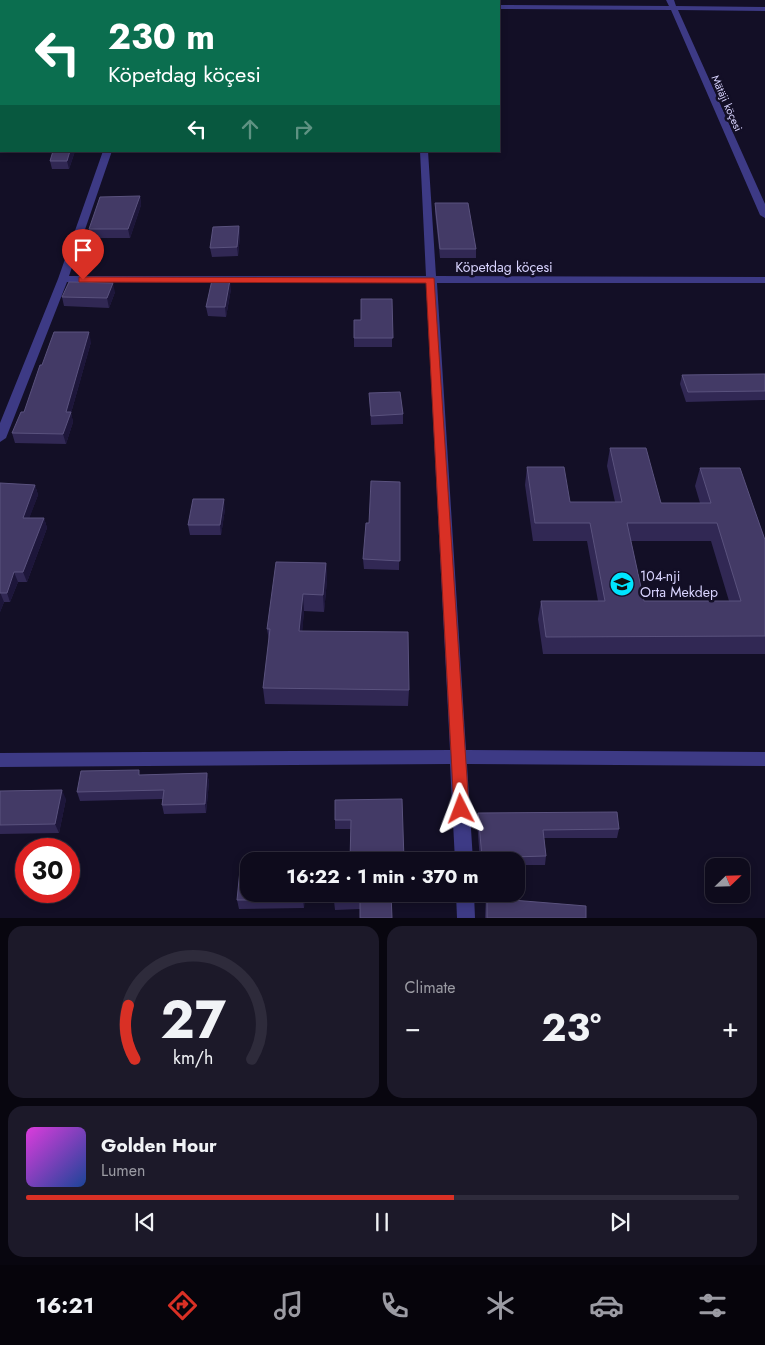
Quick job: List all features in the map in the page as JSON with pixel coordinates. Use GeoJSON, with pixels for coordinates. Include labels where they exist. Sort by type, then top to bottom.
{"type":"FeatureCollection","features":[{"type":"Feature","properties":{"kind":"street","name":"Mätäji köçesi"},"geometry":{"type":"LineString","coordinates":[[670,0],[765,214]]}},
{"type":"Feature","properties":{"kind":"street"},"geometry":{"type":"LineString","coordinates":[[500,7],[673,10],[765,9]]}},
{"type":"Feature","properties":{"kind":"street"},"geometry":{"type":"LineString","coordinates":[[0,438],[63,280],[108,152]]}},
{"type":"Feature","properties":{"kind":"street"},"geometry":{"type":"LineString","coordinates":[[424,152],[464,852]]}},
{"type":"Feature","properties":{"kind":"street","name":"Köpetdag köçesi"},"geometry":{"type":"LineString","coordinates":[[63,280],[765,280]]}},
{"type":"Feature","properties":{"kind":"street"},"geometry":{"type":"LineString","coordinates":[[0,760],[459,757],[765,759]]}},
{"type":"Feature","properties":{"kind":"street"},"geometry":{"type":"LineString","coordinates":[[465,902],[466,918]]}},
{"type":"Feature","properties":{"kind":"building"},"geometry":{"type":"Polygon","coordinates":[[[53,152],[70,152],[67,161],[50,161],[53,152]]]}},
{"type":"Feature","properties":{"kind":"building"},"geometry":{"type":"Polygon","coordinates":[[[140,196],[128,229],[89,229],[100,197],[140,196]]]}},
{"type":"Feature","properties":{"kind":"building"},"geometry":{"type":"Polygon","coordinates":[[[435,203],[468,203],[476,249],[440,249],[435,203]]]}},
{"type":"Feature","properties":{"kind":"building"},"geometry":{"type":"Polygon","coordinates":[[[239,226],[237,247],[210,248],[213,227],[239,226]]]}},
{"type":"Feature","properties":{"kind":"building"},"geometry":{"type":"Polygon","coordinates":[[[212,280],[230,280],[225,307],[206,307],[212,280]]]}},
{"type":"Feature","properties":{"kind":"building"},"geometry":{"type":"Polygon","coordinates":[[[69,282],[113,283],[107,298],[62,297],[69,282]]]}},
{"type":"Feature","properties":{"kind":"building"},"geometry":{"type":"Polygon","coordinates":[[[361,299],[392,299],[393,338],[354,338],[354,320],[361,320],[361,299]]]}},
{"type":"Feature","properties":{"kind":"building"},"geometry":{"type":"Polygon","coordinates":[[[54,332],[89,332],[66,412],[71,412],[63,434],[12,433],[21,412],[24,412],[40,365],[42,365],[54,332]]]}},
{"type":"Feature","properties":{"kind":"building"},"geometry":{"type":"Polygon","coordinates":[[[765,374],[765,391],[688,392],[682,375],[765,374]]]}},
{"type":"Feature","properties":{"kind":"building"},"geometry":{"type":"Polygon","coordinates":[[[400,392],[403,414],[371,416],[369,393],[400,392]]]}},
{"type":"Feature","properties":{"kind":"building"},"geometry":{"type":"Polygon","coordinates":[[[610,448],[646,448],[661,503],[711,503],[700,468],[740,468],[765,540],[765,636],[546,637],[541,601],[605,601],[590,523],[535,523],[527,467],[564,467],[570,502],[622,502],[610,448]],[[627,523],[644,601],[741,601],[717,523],[627,523]]]}},
{"type":"Feature","properties":{"kind":"building"},"geometry":{"type":"Polygon","coordinates":[[[371,481],[400,482],[400,561],[363,559],[366,523],[369,523],[371,481]]]}},
{"type":"Feature","properties":{"kind":"building"},"geometry":{"type":"Polygon","coordinates":[[[0,483],[35,485],[23,518],[44,518],[23,572],[14,572],[7,593],[0,593],[0,483]]]}},
{"type":"Feature","properties":{"kind":"building"},"geometry":{"type":"Polygon","coordinates":[[[193,499],[224,499],[220,525],[188,525],[193,499]]]}},
{"type":"Feature","properties":{"kind":"building"},"geometry":{"type":"Polygon","coordinates":[[[276,562],[326,563],[323,595],[303,594],[299,631],[408,632],[409,690],[263,688],[270,629],[267,629],[276,562]]]}},
{"type":"Feature","properties":{"kind":"building"},"geometry":{"type":"Polygon","coordinates":[[[139,770],[139,775],[207,773],[205,804],[162,805],[164,790],[77,792],[81,771],[139,770]]]}},
{"type":"Feature","properties":{"kind":"building"},"geometry":{"type":"Polygon","coordinates":[[[62,790],[55,824],[0,825],[0,791],[62,790]]]}},
{"type":"Feature","properties":{"kind":"building"},"geometry":{"type":"Polygon","coordinates":[[[402,799],[404,852],[350,852],[351,820],[335,820],[335,800],[402,799]]]}},
{"type":"Feature","properties":{"kind":"building"},"geometry":{"type":"Polygon","coordinates":[[[617,812],[619,829],[543,830],[546,856],[525,857],[525,852],[482,852],[478,813],[617,812]]]}},
{"type":"Feature","properties":{"kind":"building"},"geometry":{"type":"Polygon","coordinates":[[[240,870],[240,900],[237,900],[240,870]]]}},
{"type":"Feature","properties":{"kind":"building"},"geometry":{"type":"Polygon","coordinates":[[[525,901],[586,906],[586,918],[487,918],[487,902],[525,901]]]}},
{"type":"Feature","properties":{"kind":"building"},"geometry":{"type":"Polygon","coordinates":[[[360,902],[391,902],[392,918],[360,918],[360,902]]]}},
{"type":"Feature","properties":{"kind":"place","name":"104-nji Orta Mekdep"},"geometry":{"type":"Point","coordinates":[622,584]}},
{"type":"Feature","properties":{"kind":"route"},"geometry":{"type":"LineString","coordinates":[[83,280],[431,280],[461,809]]}}]}
